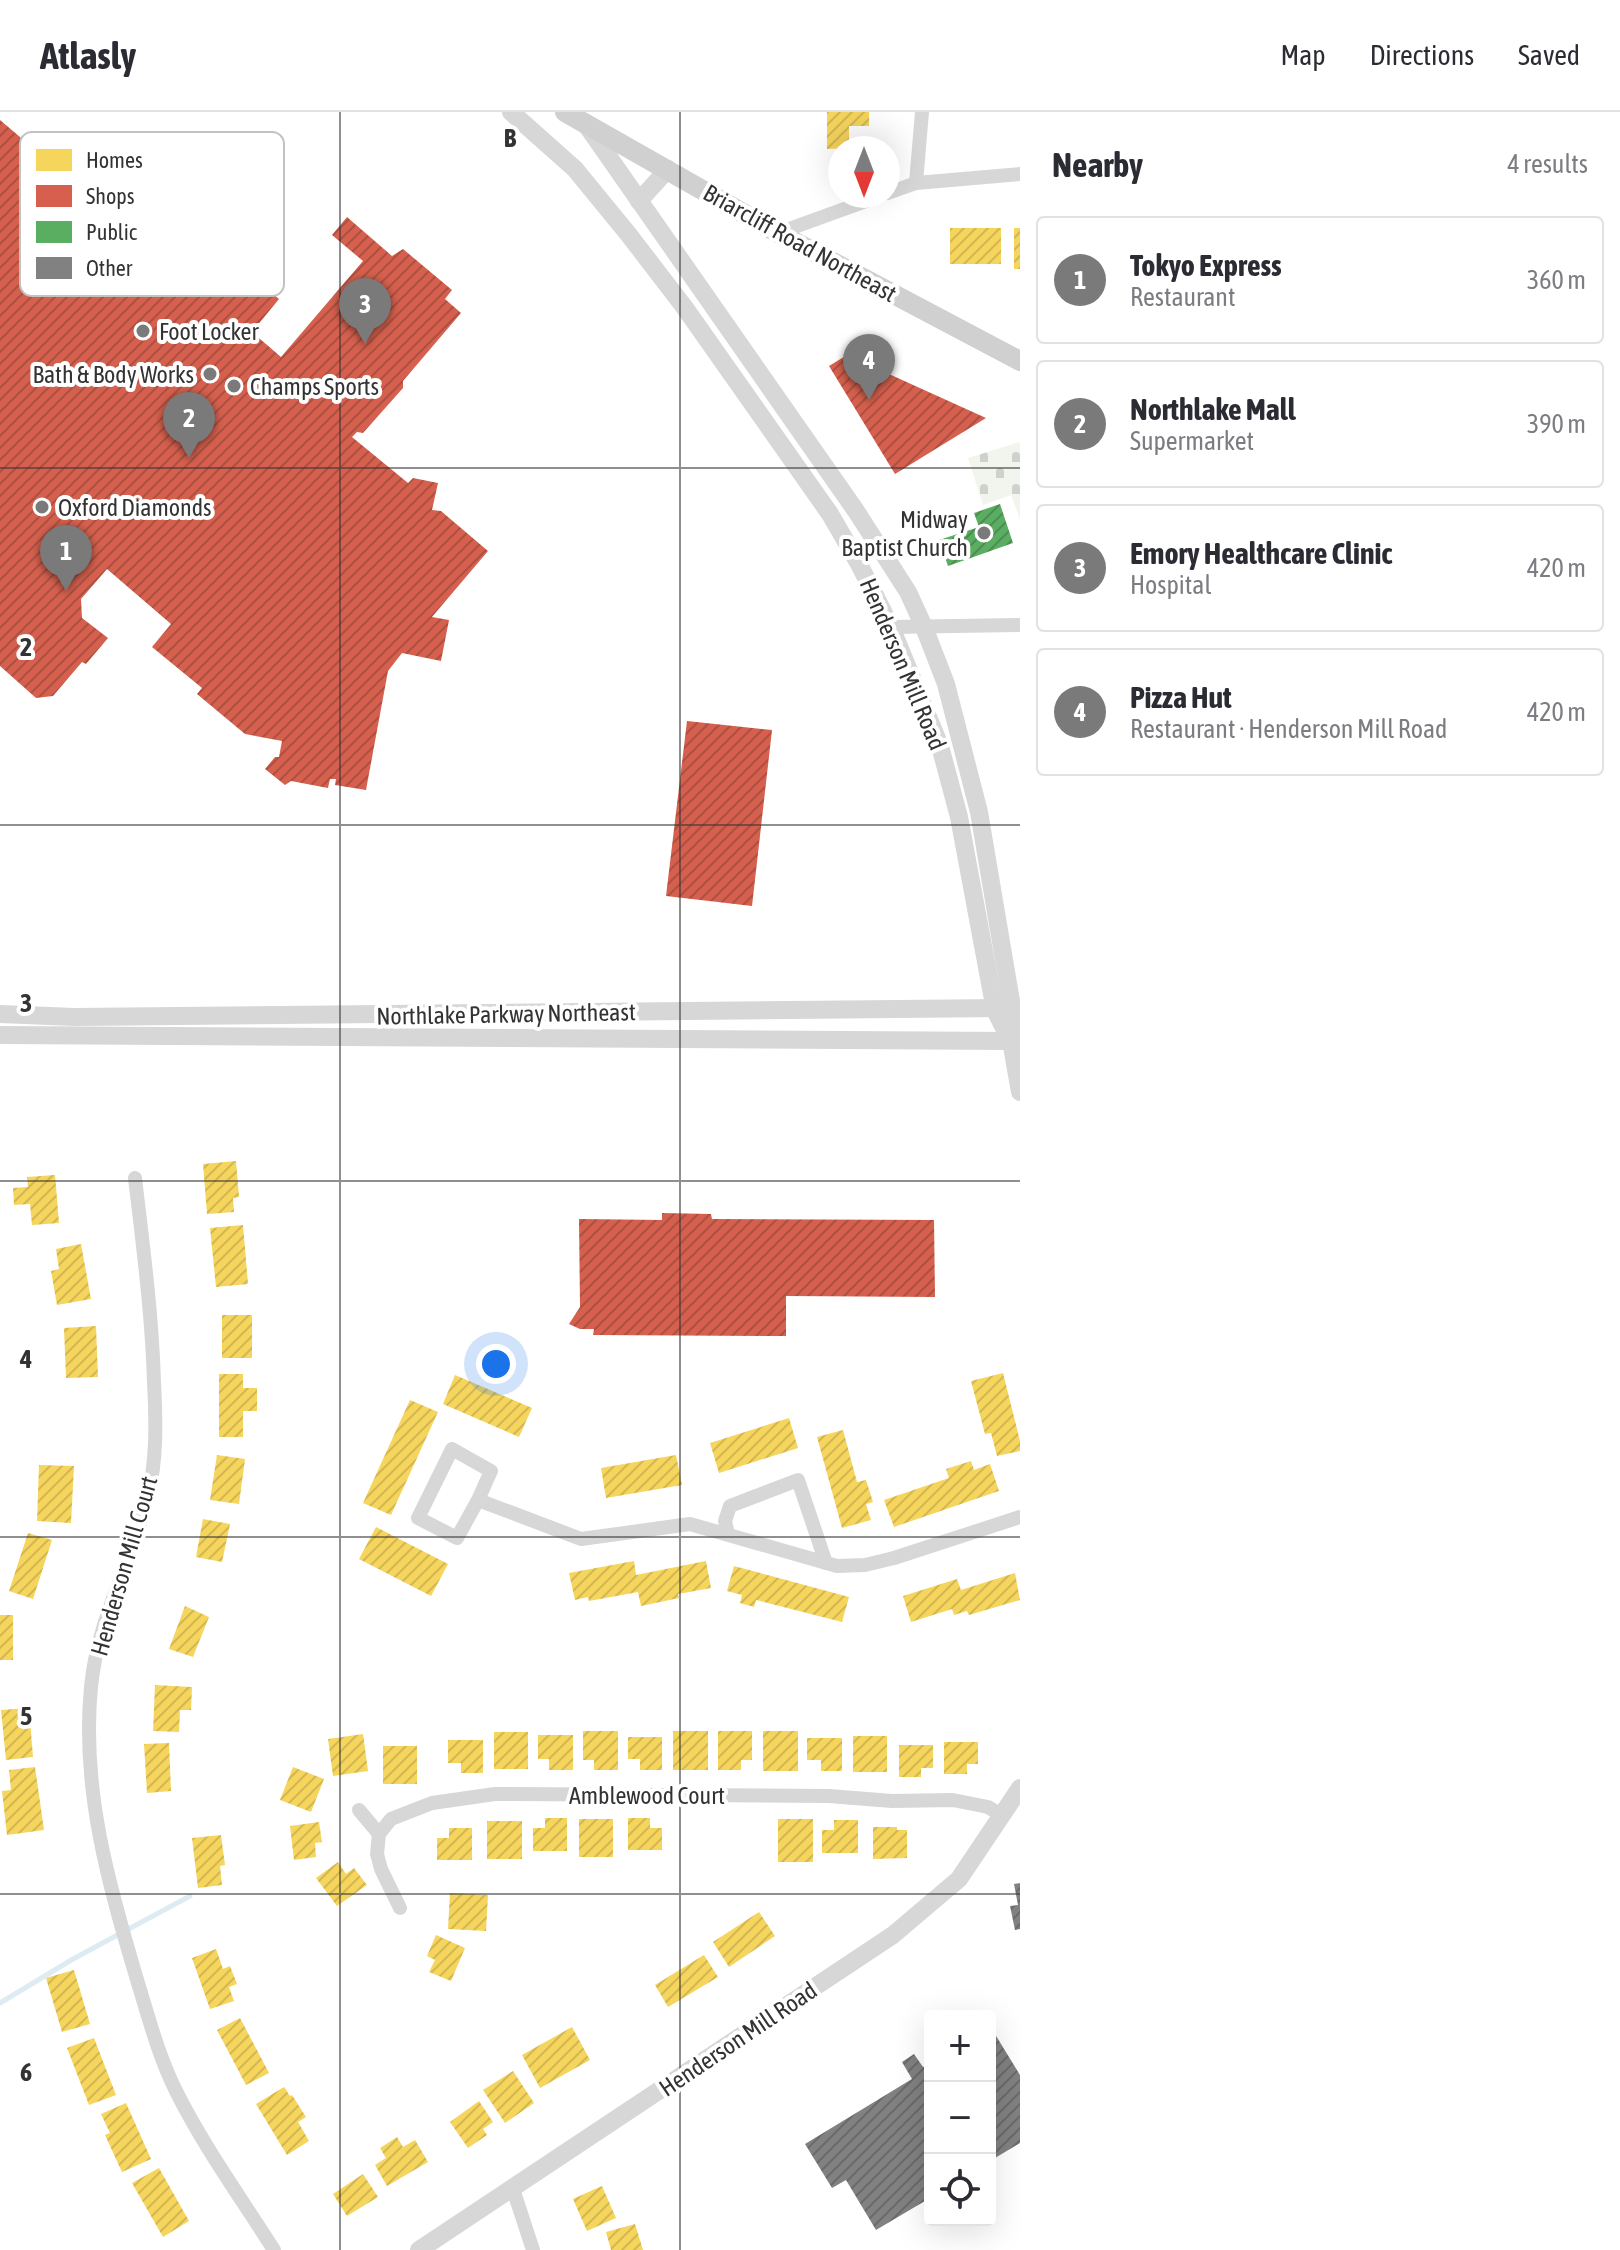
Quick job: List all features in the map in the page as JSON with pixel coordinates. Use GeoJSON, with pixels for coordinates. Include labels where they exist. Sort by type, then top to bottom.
{"type":"FeatureCollection","features":[{"type":"Feature","properties":{"kind":"main road","name":"Briarcliff Road Northeast"},"geometry":{"type":"LineString","coordinates":[[574,115],[778,233],[1020,361]]}},
{"type":"Feature","properties":{"kind":"street","name":"Henderson Mill Road"},"geometry":{"type":"LineString","coordinates":[[511,112],[575,169],[685,308],[830,514],[859,564],[891,627],[940,746],[1004,1008],[1020,1092]]}},
{"type":"Feature","properties":{"kind":"street"},"geometry":{"type":"LineString","coordinates":[[916,183],[922,112]]}},
{"type":"Feature","properties":{"kind":"street","name":"Henderson Mill Road"},"geometry":{"type":"LineString","coordinates":[[574,115],[639,201],[856,511],[908,592],[946,684],[979,812],[1004,1008]]}},
{"type":"Feature","properties":{"kind":"street"},"geometry":{"type":"LineString","coordinates":[[639,201],[668,169]]}},
{"type":"Feature","properties":{"kind":"street"},"geometry":{"type":"LineString","coordinates":[[900,189],[916,183],[1020,174]]}},
{"type":"Feature","properties":{"kind":"street"},"geometry":{"type":"LineString","coordinates":[[778,233],[847,208]]}},
{"type":"Feature","properties":{"kind":"street"},"geometry":{"type":"LineString","coordinates":[[891,627],[1020,625]]}},
{"type":"Feature","properties":{"kind":"street","name":"Northlake Parkway Northeast"},"geometry":{"type":"LineString","coordinates":[[0,1014],[90,1017],[1004,1008]]}},
{"type":"Feature","properties":{"kind":"street","name":"Northlake Parkway Northeast"},"geometry":{"type":"LineString","coordinates":[[0,1035],[1011,1041]]}},
{"type":"Feature","properties":{"kind":"street","name":"Henderson Mill Court"},"geometry":{"type":"LineString","coordinates":[[135,1178],[152,1318],[157,1443],[148,1497],[106,1616],[91,1683],[87,1743],[94,1808],[113,1898],[157,2044],[174,2088],[274,2250]]}},
{"type":"Feature","properties":{"kind":"street"},"geometry":{"type":"LineString","coordinates":[[452,1449],[491,1471],[478,1500],[457,1538],[418,1518],[452,1449]]}},
{"type":"Feature","properties":{"kind":"street"},"geometry":{"type":"LineString","coordinates":[[728,1534],[725,1521],[730,1506],[798,1480],[826,1563]]}},
{"type":"Feature","properties":{"kind":"street"},"geometry":{"type":"LineString","coordinates":[[478,1500],[581,1539],[690,1524],[837,1566],[865,1565],[894,1558],[1020,1517]]}},
{"type":"Feature","properties":{"kind":"street","name":"Henderson Mill Road"},"geometry":{"type":"LineString","coordinates":[[419,2250],[893,1935],[959,1879],[1020,1788]]}},
{"type":"Feature","properties":{"kind":"street","name":"Amblewood Court"},"geometry":{"type":"LineString","coordinates":[[379,1834],[391,1819],[432,1803],[495,1794],[953,1800],[988,1807],[1001,1815]]}},
{"type":"Feature","properties":{"kind":"street"},"geometry":{"type":"LineString","coordinates":[[359,1810],[379,1834],[377,1854],[381,1869],[400,1908]]}},
{"type":"Feature","properties":{"kind":"street"},"geometry":{"type":"LineString","coordinates":[[513,2189],[533,2250]]}},
{"type":"Feature","properties":{"kind":"green space"},"geometry":{"type":"Polygon","coordinates":[[[1020,442],[1020,519],[1011,495],[983,505],[968,458],[1020,442]]]}},
{"type":"Feature","properties":{"kind":"building: Homes"},"geometry":{"type":"Polygon","coordinates":[[[827,112],[869,112],[869,126],[849,126],[849,136],[828,136],[827,149],[827,112]]]}},
{"type":"Feature","properties":{"kind":"building: Homes"},"geometry":{"type":"Polygon","coordinates":[[[950,228],[1001,228],[1001,264],[950,264],[950,228]]]}},
{"type":"Feature","properties":{"kind":"building: Homes"},"geometry":{"type":"Polygon","coordinates":[[[1014,228],[1020,228],[1020,269],[1014,269],[1014,228]]]}},
{"type":"Feature","properties":{"kind":"building: Homes"},"geometry":{"type":"Polygon","coordinates":[[[236,1161],[239,1197],[233,1198],[234,1212],[207,1214],[203,1164],[236,1161]]]}},
{"type":"Feature","properties":{"kind":"building: Homes"},"geometry":{"type":"Polygon","coordinates":[[[55,1175],[59,1223],[32,1225],[30,1204],[14,1205],[13,1188],[28,1187],[27,1177],[55,1175]]]}},
{"type":"Feature","properties":{"kind":"building: Homes"},"geometry":{"type":"Polygon","coordinates":[[[243,1225],[248,1284],[216,1287],[210,1228],[243,1225]]]}},
{"type":"Feature","properties":{"kind":"building: Homes"},"geometry":{"type":"Polygon","coordinates":[[[81,1244],[91,1299],[57,1305],[51,1271],[59,1269],[56,1249],[81,1244]]]}},
{"type":"Feature","properties":{"kind":"building: Homes"},"geometry":{"type":"Polygon","coordinates":[[[222,1315],[252,1315],[252,1358],[222,1358],[222,1315]]]}},
{"type":"Feature","properties":{"kind":"building: Homes"},"geometry":{"type":"Polygon","coordinates":[[[96,1326],[98,1377],[66,1378],[64,1328],[96,1326]]]}},
{"type":"Feature","properties":{"kind":"building: Homes"},"geometry":{"type":"Polygon","coordinates":[[[1003,1373],[1020,1451],[997,1456],[991,1433],[985,1434],[971,1381],[1003,1373]]]}},
{"type":"Feature","properties":{"kind":"building: Homes"},"geometry":{"type":"Polygon","coordinates":[[[219,1374],[243,1374],[243,1388],[257,1388],[257,1411],[243,1411],[243,1437],[219,1437],[219,1374]]]}},
{"type":"Feature","properties":{"kind":"building: Homes"},"geometry":{"type":"Polygon","coordinates":[[[455,1375],[532,1408],[519,1437],[443,1404],[455,1375]]]}},
{"type":"Feature","properties":{"kind":"building: Homes"},"geometry":{"type":"Polygon","coordinates":[[[410,1400],[438,1412],[391,1515],[363,1503],[410,1400]]]}},
{"type":"Feature","properties":{"kind":"building: Homes"},"geometry":{"type":"Polygon","coordinates":[[[789,1418],[798,1448],[719,1473],[710,1443],[789,1418]]]}},
{"type":"Feature","properties":{"kind":"building: Homes"},"geometry":{"type":"Polygon","coordinates":[[[843,1430],[857,1482],[866,1480],[873,1502],[866,1504],[871,1520],[842,1528],[817,1437],[843,1430]]]}},
{"type":"Feature","properties":{"kind":"building: Homes"},"geometry":{"type":"Polygon","coordinates":[[[217,1455],[245,1459],[239,1504],[210,1500],[217,1455]]]}},
{"type":"Feature","properties":{"kind":"building: Homes"},"geometry":{"type":"Polygon","coordinates":[[[676,1455],[682,1485],[606,1498],[601,1468],[676,1455]]]}},
{"type":"Feature","properties":{"kind":"building: Homes"},"geometry":{"type":"Polygon","coordinates":[[[971,1461],[974,1470],[990,1464],[999,1491],[894,1527],[884,1500],[949,1478],[946,1469],[971,1461]]]}},
{"type":"Feature","properties":{"kind":"building: Homes"},"geometry":{"type":"Polygon","coordinates":[[[39,1465],[74,1466],[71,1523],[37,1521],[39,1465]]]}},
{"type":"Feature","properties":{"kind":"building: Homes"},"geometry":{"type":"Polygon","coordinates":[[[203,1519],[230,1524],[222,1562],[196,1557],[203,1519]]]}},
{"type":"Feature","properties":{"kind":"building: Homes"},"geometry":{"type":"Polygon","coordinates":[[[376,1527],[448,1564],[431,1596],[359,1559],[376,1527]]]}},
{"type":"Feature","properties":{"kind":"building: Homes"},"geometry":{"type":"Polygon","coordinates":[[[28,1533],[52,1540],[33,1599],[9,1591],[28,1533]]]}},
{"type":"Feature","properties":{"kind":"building: Homes"},"geometry":{"type":"Polygon","coordinates":[[[634,1561],[636,1575],[706,1561],[711,1588],[678,1594],[679,1598],[641,1606],[638,1592],[589,1601],[588,1597],[575,1600],[569,1573],[634,1561]]]}},
{"type":"Feature","properties":{"kind":"building: Homes"},"geometry":{"type":"Polygon","coordinates":[[[734,1566],[849,1597],[842,1622],[756,1600],[754,1607],[740,1603],[742,1595],[727,1591],[734,1566]]]}},
{"type":"Feature","properties":{"kind":"building: Homes"},"geometry":{"type":"Polygon","coordinates":[[[1015,1573],[1020,1600],[969,1615],[967,1611],[954,1615],[952,1609],[911,1622],[903,1596],[957,1579],[961,1590],[1015,1573]]]}},
{"type":"Feature","properties":{"kind":"building: Homes"},"geometry":{"type":"Polygon","coordinates":[[[185,1606],[209,1617],[193,1657],[169,1649],[185,1606]]]}},
{"type":"Feature","properties":{"kind":"building: Homes"},"geometry":{"type":"Polygon","coordinates":[[[0,1615],[13,1615],[13,1660],[0,1660],[0,1615]]]}},
{"type":"Feature","properties":{"kind":"building: Homes"},"geometry":{"type":"Polygon","coordinates":[[[155,1685],[192,1687],[191,1710],[180,1710],[179,1732],[153,1731],[155,1685]]]}},
{"type":"Feature","properties":{"kind":"building: Homes"},"geometry":{"type":"Polygon","coordinates":[[[29,1708],[33,1757],[6,1760],[1,1710],[29,1708]]]}},
{"type":"Feature","properties":{"kind":"building: Homes"},"geometry":{"type":"Polygon","coordinates":[[[583,1731],[618,1731],[618,1770],[594,1770],[594,1760],[583,1760],[583,1731]]]}},
{"type":"Feature","properties":{"kind":"building: Homes"},"geometry":{"type":"Polygon","coordinates":[[[673,1731],[708,1731],[708,1770],[673,1770],[673,1731]]]}},
{"type":"Feature","properties":{"kind":"building: Homes"},"geometry":{"type":"Polygon","coordinates":[[[718,1731],[752,1731],[752,1760],[741,1760],[741,1770],[718,1770],[718,1731]]]}},
{"type":"Feature","properties":{"kind":"building: Homes"},"geometry":{"type":"Polygon","coordinates":[[[763,1731],[798,1731],[798,1771],[763,1771],[763,1731]]]}},
{"type":"Feature","properties":{"kind":"building: Homes"},"geometry":{"type":"Polygon","coordinates":[[[494,1732],[528,1732],[528,1769],[494,1769],[494,1732]]]}},
{"type":"Feature","properties":{"kind":"building: Homes"},"geometry":{"type":"Polygon","coordinates":[[[363,1734],[368,1771],[333,1776],[328,1739],[363,1734]]]}},
{"type":"Feature","properties":{"kind":"building: Homes"},"geometry":{"type":"Polygon","coordinates":[[[538,1735],[573,1735],[573,1770],[549,1770],[549,1759],[538,1759],[538,1735]]]}},
{"type":"Feature","properties":{"kind":"building: Homes"},"geometry":{"type":"Polygon","coordinates":[[[853,1736],[887,1736],[887,1772],[853,1772],[853,1736]]]}},
{"type":"Feature","properties":{"kind":"building: Homes"},"geometry":{"type":"Polygon","coordinates":[[[628,1737],[662,1737],[662,1770],[640,1770],[640,1759],[628,1759],[628,1737]]]}},
{"type":"Feature","properties":{"kind":"building: Homes"},"geometry":{"type":"Polygon","coordinates":[[[807,1738],[842,1738],[842,1771],[821,1771],[821,1760],[807,1760],[807,1738]]]}},
{"type":"Feature","properties":{"kind":"building: Homes"},"geometry":{"type":"Polygon","coordinates":[[[448,1740],[483,1740],[483,1773],[461,1773],[461,1763],[448,1763],[448,1740]]]}},
{"type":"Feature","properties":{"kind":"building: Homes"},"geometry":{"type":"Polygon","coordinates":[[[944,1742],[978,1742],[978,1764],[967,1764],[967,1774],[944,1774],[944,1742]]]}},
{"type":"Feature","properties":{"kind":"building: Homes"},"geometry":{"type":"Polygon","coordinates":[[[169,1743],[171,1791],[147,1793],[144,1744],[169,1743]]]}},
{"type":"Feature","properties":{"kind":"building: Homes"},"geometry":{"type":"Polygon","coordinates":[[[899,1745],[933,1745],[933,1768],[921,1768],[921,1777],[899,1777],[899,1745]]]}},
{"type":"Feature","properties":{"kind":"building: Homes"},"geometry":{"type":"Polygon","coordinates":[[[383,1746],[417,1746],[417,1784],[383,1784],[383,1746]]]}},
{"type":"Feature","properties":{"kind":"building: Homes"},"geometry":{"type":"Polygon","coordinates":[[[35,1767],[44,1830],[7,1835],[2,1791],[11,1790],[9,1770],[35,1767]]]}},
{"type":"Feature","properties":{"kind":"building: Homes"},"geometry":{"type":"Polygon","coordinates":[[[293,1767],[324,1779],[311,1812],[280,1800],[293,1767]]]}},
{"type":"Feature","properties":{"kind":"building: Homes"},"geometry":{"type":"Polygon","coordinates":[[[545,1818],[567,1818],[567,1851],[533,1851],[533,1828],[545,1828],[545,1818]]]}},
{"type":"Feature","properties":{"kind":"building: Homes"},"geometry":{"type":"Polygon","coordinates":[[[628,1818],[650,1818],[650,1828],[662,1828],[662,1850],[628,1850],[628,1818]]]}},
{"type":"Feature","properties":{"kind":"building: Homes"},"geometry":{"type":"Polygon","coordinates":[[[579,1819],[613,1819],[613,1857],[579,1857],[579,1819]]]}},
{"type":"Feature","properties":{"kind":"building: Homes"},"geometry":{"type":"Polygon","coordinates":[[[778,1819],[813,1819],[813,1862],[778,1862],[778,1819]]]}},
{"type":"Feature","properties":{"kind":"building: Homes"},"geometry":{"type":"Polygon","coordinates":[[[834,1820],[858,1820],[858,1853],[822,1853],[822,1830],[834,1830],[834,1820]]]}},
{"type":"Feature","properties":{"kind":"building: Homes"},"geometry":{"type":"Polygon","coordinates":[[[487,1821],[522,1821],[522,1859],[487,1859],[487,1821]]]}},
{"type":"Feature","properties":{"kind":"building: Homes"},"geometry":{"type":"Polygon","coordinates":[[[319,1822],[322,1842],[315,1843],[316,1857],[294,1860],[290,1826],[319,1822]]]}},
{"type":"Feature","properties":{"kind":"building: Homes"},"geometry":{"type":"Polygon","coordinates":[[[873,1827],[907,1830],[907,1858],[873,1859],[873,1827]]]}},
{"type":"Feature","properties":{"kind":"building: Homes"},"geometry":{"type":"Polygon","coordinates":[[[449,1828],[472,1828],[472,1860],[437,1860],[437,1838],[449,1838],[449,1828]]]}},
{"type":"Feature","properties":{"kind":"building: Homes"},"geometry":{"type":"Polygon","coordinates":[[[221,1835],[225,1865],[220,1866],[222,1885],[198,1888],[192,1838],[221,1835]]]}},
{"type":"Feature","properties":{"kind":"building: Homes"},"geometry":{"type":"Polygon","coordinates":[[[338,1862],[346,1874],[354,1868],[367,1885],[337,1906],[316,1878],[338,1862]]]}},
{"type":"Feature","properties":{"kind":"building: Homes"},"geometry":{"type":"Polygon","coordinates":[[[450,1893],[488,1895],[486,1931],[448,1929],[450,1893]]]}},
{"type":"Feature","properties":{"kind":"building: Homes"},"geometry":{"type":"Polygon","coordinates":[[[759,1912],[775,1936],[729,1967],[713,1942],[759,1912]]]}},
{"type":"Feature","properties":{"kind":"building: Homes"},"geometry":{"type":"Polygon","coordinates":[[[436,1935],[465,1948],[451,1981],[429,1972],[435,1960],[427,1956],[436,1935]]]}},
{"type":"Feature","properties":{"kind":"building: Homes"},"geometry":{"type":"Polygon","coordinates":[[[216,1949],[223,1969],[230,1966],[237,1984],[229,1987],[234,2001],[210,2009],[192,1958],[216,1949]]]}},
{"type":"Feature","properties":{"kind":"building: Homes"},"geometry":{"type":"Polygon","coordinates":[[[704,1955],[718,1977],[668,2007],[655,1985],[704,1955]]]}},
{"type":"Feature","properties":{"kind":"building: Homes"},"geometry":{"type":"Polygon","coordinates":[[[74,1970],[90,2024],[62,2032],[46,1978],[74,1970]]]}},
{"type":"Feature","properties":{"kind":"building: Homes"},"geometry":{"type":"Polygon","coordinates":[[[240,2018],[269,2073],[246,2085],[217,2030],[240,2018]]]}},
{"type":"Feature","properties":{"kind":"building: Homes"},"geometry":{"type":"Polygon","coordinates":[[[572,2027],[590,2060],[540,2088],[522,2055],[572,2027]]]}},
{"type":"Feature","properties":{"kind":"building: Homes"},"geometry":{"type":"Polygon","coordinates":[[[94,2038],[116,2095],[89,2105],[67,2048],[94,2038]]]}},
{"type":"Feature","properties":{"kind":"building: Homes"},"geometry":{"type":"Polygon","coordinates":[[[513,2071],[534,2103],[505,2123],[483,2090],[513,2071]]]}},
{"type":"Feature","properties":{"kind":"building: Homes"},"geometry":{"type":"Polygon","coordinates":[[[284,2087],[306,2117],[298,2122],[309,2141],[287,2155],[256,2104],[284,2087]]]}},
{"type":"Feature","properties":{"kind":"building: Homes"},"geometry":{"type":"Polygon","coordinates":[[[479,2101],[493,2122],[483,2129],[487,2135],[468,2148],[450,2122],[479,2101]]]}},
{"type":"Feature","properties":{"kind":"building: Homes"},"geometry":{"type":"Polygon","coordinates":[[[126,2103],[151,2159],[122,2172],[105,2135],[110,2133],[101,2114],[126,2103]]]}},
{"type":"Feature","properties":{"kind":"building: Homes"},"geometry":{"type":"Polygon","coordinates":[[[397,2137],[403,2147],[415,2140],[428,2162],[387,2186],[375,2165],[386,2158],[380,2148],[397,2137]]]}},
{"type":"Feature","properties":{"kind":"building: Homes"},"geometry":{"type":"Polygon","coordinates":[[[159,2168],[189,2221],[163,2237],[132,2183],[159,2168]]]}},
{"type":"Feature","properties":{"kind":"building: Homes"},"geometry":{"type":"Polygon","coordinates":[[[363,2174],[378,2197],[347,2216],[333,2194],[363,2174]]]}},
{"type":"Feature","properties":{"kind":"building: Homes"},"geometry":{"type":"Polygon","coordinates":[[[602,2186],[616,2218],[587,2231],[573,2199],[602,2186]]]}},
{"type":"Feature","properties":{"kind":"building: Homes"},"geometry":{"type":"Polygon","coordinates":[[[635,2224],[643,2250],[611,2250],[606,2232],[635,2224]]]}},
{"type":"Feature","properties":{"kind":"building: Shops"},"geometry":{"type":"Polygon","coordinates":[[[0,120],[20,137],[20,296],[276,296],[279,299],[252,332],[281,357],[363,261],[332,235],[347,217],[392,256],[403,249],[452,290],[445,299],[461,313],[403,381],[403,388],[363,433],[357,432],[352,437],[408,483],[413,478],[438,483],[432,510],[441,511],[488,551],[432,617],[449,620],[441,661],[402,653],[388,671],[366,790],[335,785],[336,779],[330,779],[328,788],[291,781],[285,785],[265,769],[275,757],[279,757],[282,741],[245,734],[197,694],[202,688],[152,647],[171,624],[107,569],[81,599],[82,618],[108,638],[53,696],[36,698],[0,666],[0,120]]]}},
{"type":"Feature","properties":{"kind":"building: Shops"},"geometry":{"type":"Polygon","coordinates":[[[847,355],[986,418],[895,474],[829,366],[847,355]]]}},
{"type":"Feature","properties":{"kind":"building: Shops"},"geometry":{"type":"Polygon","coordinates":[[[687,721],[772,730],[752,906],[666,896],[687,721]]]}},
{"type":"Feature","properties":{"kind":"building: Shops"},"geometry":{"type":"Polygon","coordinates":[[[662,1213],[711,1214],[712,1219],[934,1220],[935,1297],[786,1296],[786,1336],[593,1335],[594,1329],[580,1329],[569,1324],[580,1307],[579,1219],[662,1220],[662,1213]]]}},
{"type":"Feature","properties":{"kind":"building: Public","name":"Midway Baptist Church"},"geometry":{"type":"Polygon","coordinates":[[[1000,504],[1013,543],[948,566],[939,540],[979,527],[974,513],[1000,504]]]}},
{"type":"Feature","properties":{"kind":"building: Other"},"geometry":{"type":"Polygon","coordinates":[[[1020,1883],[1020,1929],[1015,1930],[1010,1906],[1018,1905],[1014,1884],[1020,1883]]]}},
{"type":"Feature","properties":{"kind":"building: Other"},"geometry":{"type":"Polygon","coordinates":[[[996,2036],[1020,2075],[1020,2143],[996,2157],[996,2036]]]}},
{"type":"Feature","properties":{"kind":"building: Other"},"geometry":{"type":"Polygon","coordinates":[[[914,2054],[924,2066],[924,2202],[876,2230],[846,2180],[832,2188],[805,2144],[912,2079],[902,2062],[914,2054]]]}},
{"type":"Feature","properties":{"kind":"waterway"},"geometry":{"type":"LineString","coordinates":[[0,2003],[73,1959],[190,1896]]}},
{"type":"Feature","properties":{"kind":"place","name":"Foot Locker"},"geometry":{"type":"Point","coordinates":[143,331]}},
{"type":"Feature","properties":{"kind":"place","name":"Emory Healthcare Clinic"},"geometry":{"type":"Point","coordinates":[365,344]}},
{"type":"Feature","properties":{"kind":"place","name":"Bath & Body Works"},"geometry":{"type":"Point","coordinates":[210,374]}},
{"type":"Feature","properties":{"kind":"place","name":"Champs Sports"},"geometry":{"type":"Point","coordinates":[234,386]}},
{"type":"Feature","properties":{"kind":"place","name":"Pizza Hut"},"geometry":{"type":"Point","coordinates":[869,400]}},
{"type":"Feature","properties":{"kind":"place","name":"Northlake Mall"},"geometry":{"type":"Point","coordinates":[189,458]}},
{"type":"Feature","properties":{"kind":"place","name":"Oxford Diamonds"},"geometry":{"type":"Point","coordinates":[42,507]}},
{"type":"Feature","properties":{"kind":"place","name":"Midway Baptist Church"},"geometry":{"type":"Point","coordinates":[984,533]}},
{"type":"Feature","properties":{"kind":"place","name":"Tokyo Express"},"geometry":{"type":"Point","coordinates":[66,591]}}]}
